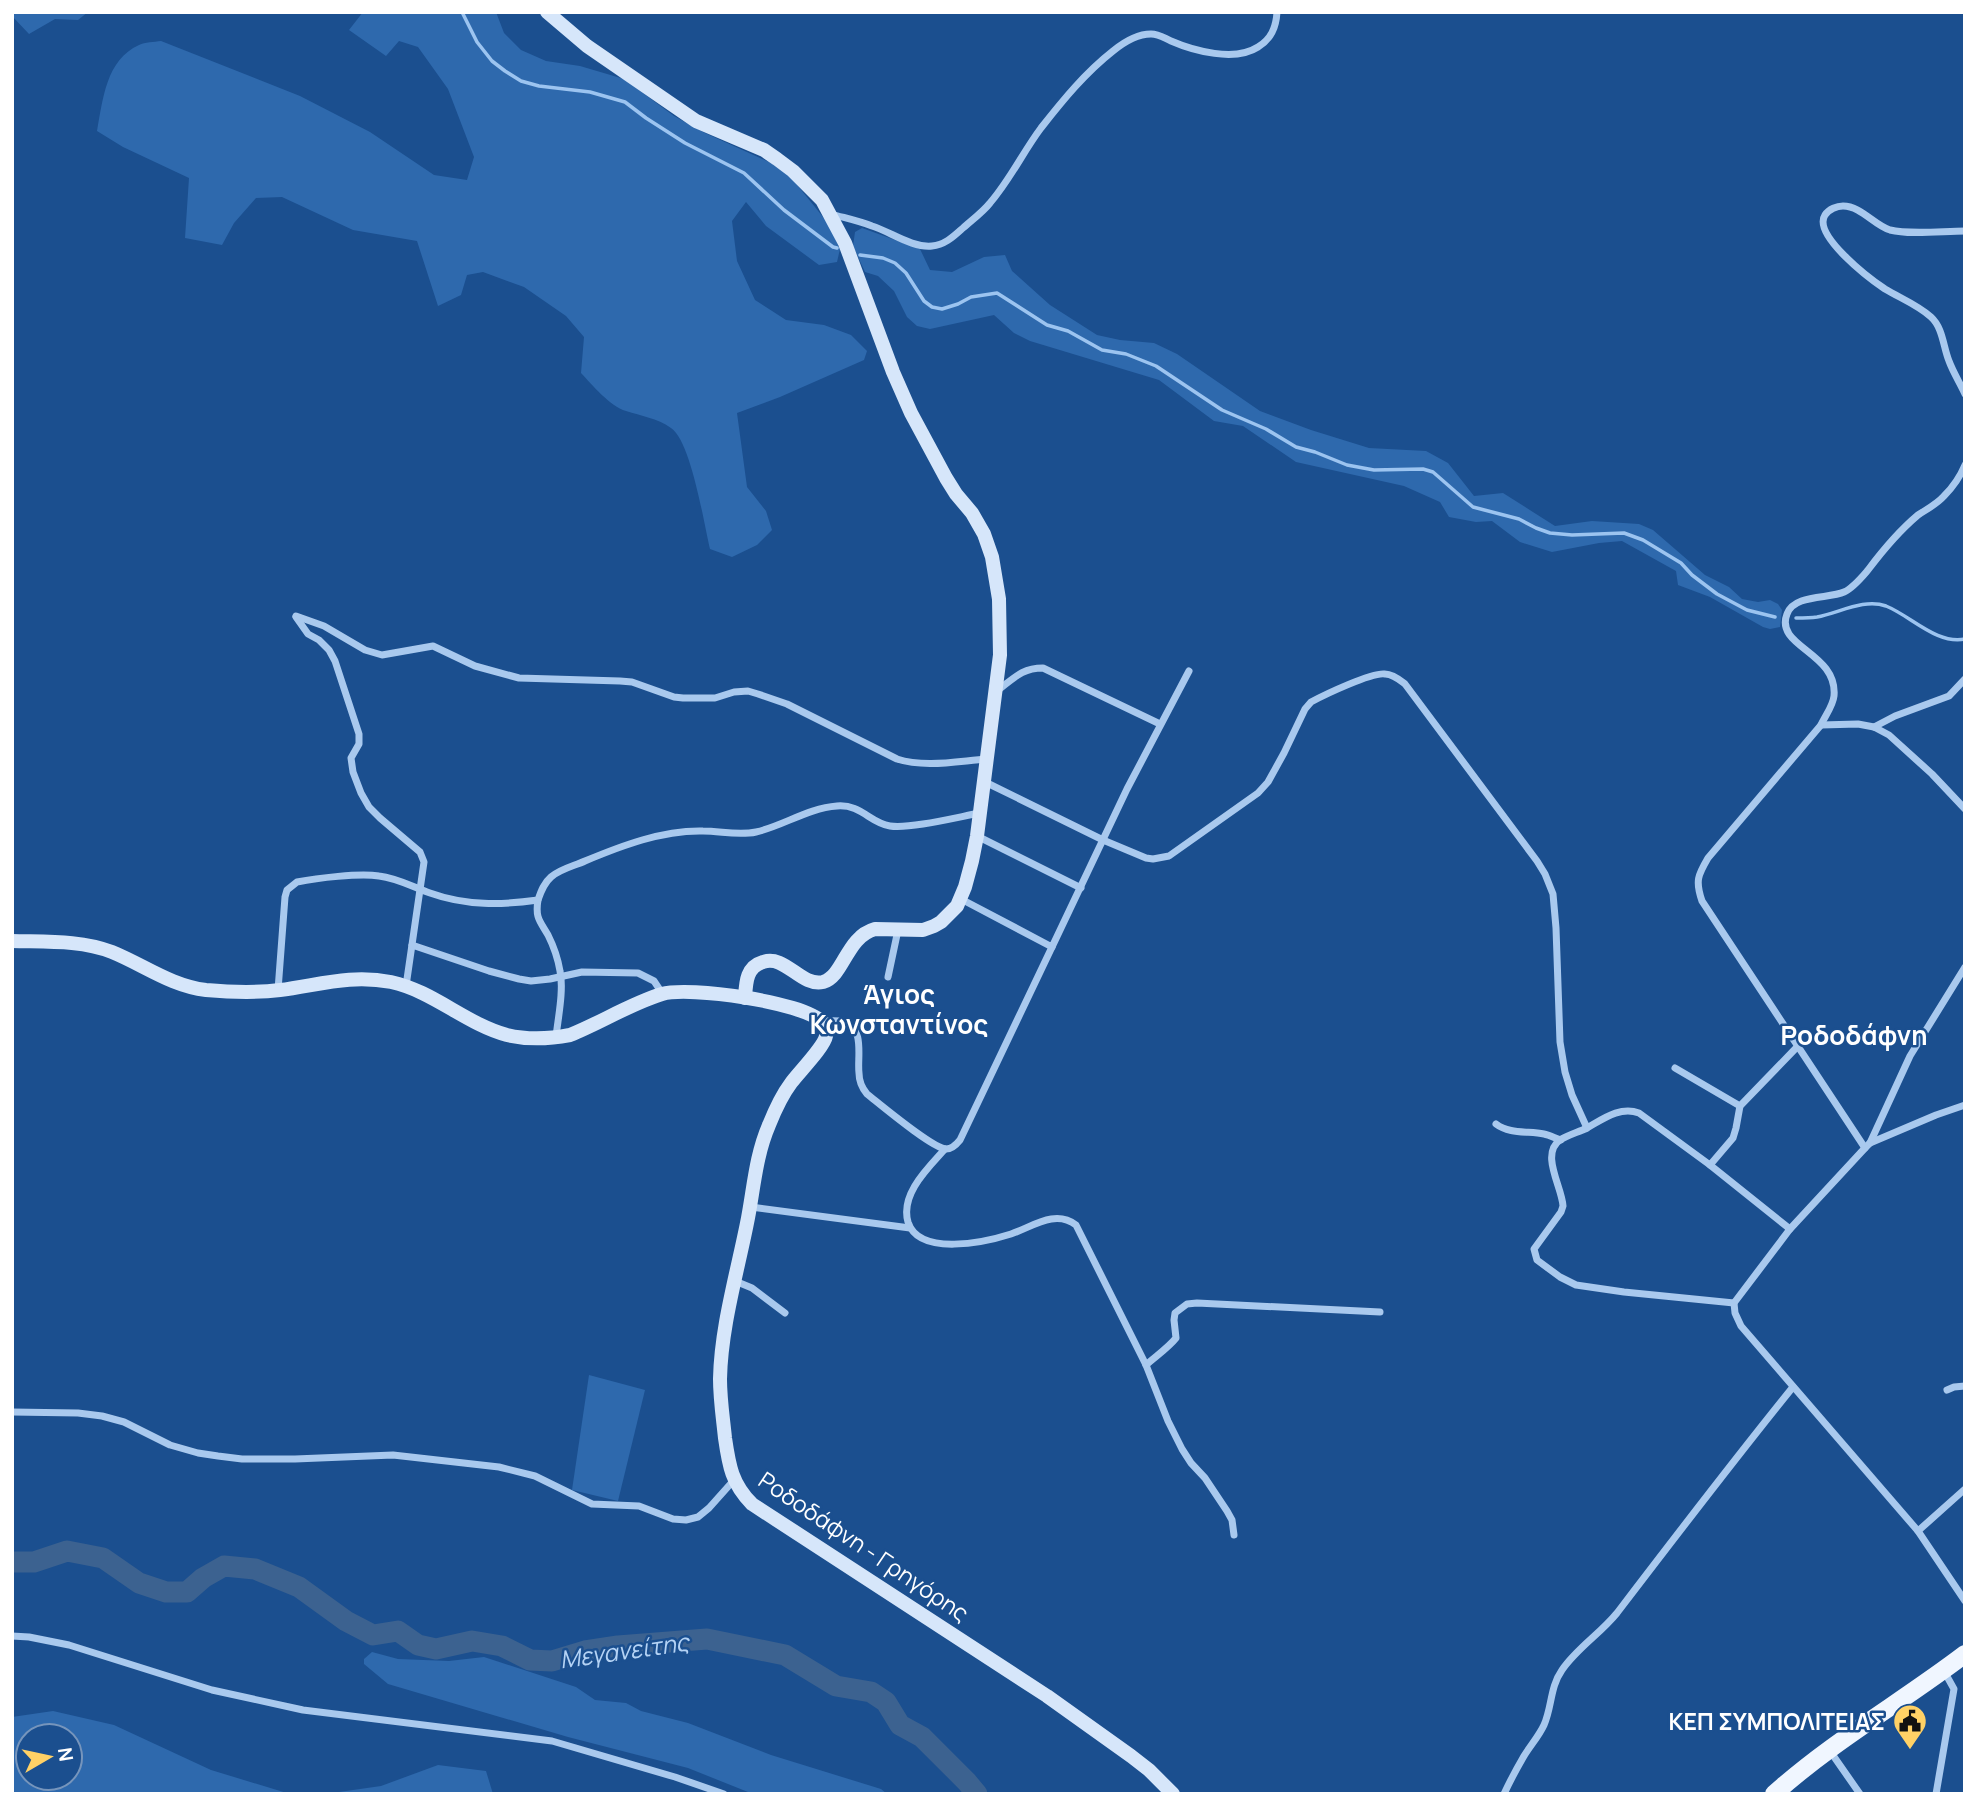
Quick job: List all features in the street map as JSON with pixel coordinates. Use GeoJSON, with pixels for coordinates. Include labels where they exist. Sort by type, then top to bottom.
{"type":"FeatureCollection","features":[{"type":"Feature","properties":{"kind":"main road"},"geometry":{"type":"LineString","coordinates":[[547,12],[587,46],[696,121],[764,150],[809,186],[822,200],[845,243],[892,372],[911,413],[946,478],[984,534],[992,557],[1000,612],[997,691],[977,836],[960,899],[949,915],[934,926],[923,930],[875,929],[859,936],[835,972],[821,982],[813,982],[778,962],[760,962],[748,975],[744,998]]}},
{"type":"Feature","properties":{"kind":"main road"},"geometry":{"type":"LineString","coordinates":[[12,941],[68,943],[93,947],[113,953],[182,985],[219,991],[278,990],[348,978],[382,980],[406,986],[494,1031],[528,1038],[556,1038],[586,1028],[663,994],[693,991],[791,1008],[821,1020]]}},
{"type":"Feature","properties":{"kind":"main road","name":"Ροδοδάφνη - Γρηγόρης"},"geometry":{"type":"LineString","coordinates":[[821,1020],[826,1027],[827,1036],[822,1046],[789,1085],[768,1126],[755,1172],[720,1378],[724,1426],[734,1480],[741,1493],[752,1504],[1046,1696],[1131,1756],[1172,1794]]}},
{"type":"Feature","properties":{"kind":"main road"},"geometry":{"type":"LineString","coordinates":[[1774,1794],[1829,1750],[1963,1658]]}},
{"type":"Feature","properties":{"kind":"street"},"geometry":{"type":"LineString","coordinates":[[830,214],[870,225],[921,246],[933,246],[948,241],[989,204],[1024,151],[1074,87],[1122,43],[1139,36],[1160,35],[1217,54],[1236,55],[1251,51],[1268,41],[1274,29],[1277,12]]}},
{"type":"Feature","properties":{"kind":"street"},"geometry":{"type":"LineString","coordinates":[[1965,231],[1911,232],[1888,229],[1846,206],[1834,207],[1825,214],[1823,226],[1829,240],[1861,270],[1883,288],[1930,316],[1941,332],[1950,364],[1965,394]]}},
{"type":"Feature","properties":{"kind":"street"},"geometry":{"type":"LineString","coordinates":[[1868,1145],[1797,1047],[1702,901],[1698,890],[1698,875],[1716,848],[1821,725],[1833,699],[1834,687],[1825,666],[1789,635],[1785,625],[1787,612],[1806,599],[1845,592],[1863,577],[1881,552],[1899,534],[1942,498],[1965,465]]}},
{"type":"Feature","properties":{"kind":"street"},"geometry":{"type":"LineString","coordinates":[[406,986],[424,862],[420,852],[369,807],[355,779],[351,758],[359,744],[359,734],[335,661],[320,640],[308,634],[296,616],[324,626],[365,650],[382,655],[433,646],[468,663],[519,678],[632,682],[674,697],[696,699],[748,691],[788,704],[909,763],[988,759]]}},
{"type":"Feature","properties":{"kind":"street"},"geometry":{"type":"LineString","coordinates":[[997,691],[1020,673],[1031,668],[1043,668],[1160,724]]}},
{"type":"Feature","properties":{"kind":"street"},"geometry":{"type":"LineString","coordinates":[[910,1228],[906,1214],[909,1197],[924,1172],[945,1149],[955,1147],[960,1140],[1126,789],[1189,671]]}},
{"type":"Feature","properties":{"kind":"street"},"geometry":{"type":"LineString","coordinates":[[985,782],[1103,840],[1146,858],[1162,859],[1258,793],[1268,782],[1311,702],[1382,673],[1400,680],[1520,839],[1551,885],[1556,928],[1560,1042],[1572,1096],[1587,1128]]}},
{"type":"Feature","properties":{"kind":"street"},"geometry":{"type":"LineString","coordinates":[[1874,727],[1895,716],[1949,696],[1965,679]]}},
{"type":"Feature","properties":{"kind":"street"},"geometry":{"type":"LineString","coordinates":[[1821,725],[1858,724],[1874,727],[1889,736],[1932,774],[1965,809]]}},
{"type":"Feature","properties":{"kind":"street"},"geometry":{"type":"LineString","coordinates":[[556,1038],[561,976],[557,957],[538,921],[537,909],[546,883],[562,871],[611,850],[658,836],[703,831],[756,832],[822,808],[839,805],[860,809],[882,824],[903,827],[980,813]]}},
{"type":"Feature","properties":{"kind":"street"},"geometry":{"type":"LineString","coordinates":[[977,836],[1081,888]]}},
{"type":"Feature","properties":{"kind":"street"},"geometry":{"type":"LineString","coordinates":[[278,990],[285,897],[292,885],[303,881],[376,875],[392,878],[442,897],[478,904],[538,900]]}},
{"type":"Feature","properties":{"kind":"street"},"geometry":{"type":"LineString","coordinates":[[960,899],[1052,947]]}},
{"type":"Feature","properties":{"kind":"street"},"geometry":{"type":"LineString","coordinates":[[888,977],[898,929]]}},
{"type":"Feature","properties":{"kind":"street"},"geometry":{"type":"LineString","coordinates":[[412,944],[510,978],[531,981],[582,972],[638,974],[654,981],[663,994]]}},
{"type":"Feature","properties":{"kind":"street"},"geometry":{"type":"LineString","coordinates":[[1965,967],[1910,1056],[1868,1145],[1790,1229],[1734,1303],[1741,1326],[1918,1531],[1965,1601]]}},
{"type":"Feature","properties":{"kind":"street"},"geometry":{"type":"LineString","coordinates":[[821,1020],[842,1022],[853,1027],[858,1039],[859,1075],[867,1094],[930,1142],[945,1149]]}},
{"type":"Feature","properties":{"kind":"street"},"geometry":{"type":"LineString","coordinates":[[1710,1165],[1733,1138],[1740,1106],[1797,1047]]}},
{"type":"Feature","properties":{"kind":"street"},"geometry":{"type":"LineString","coordinates":[[1675,1068],[1740,1106]]}},
{"type":"Feature","properties":{"kind":"street"},"geometry":{"type":"LineString","coordinates":[[1868,1145],[1965,1105]]}},
{"type":"Feature","properties":{"kind":"street"},"geometry":{"type":"LineString","coordinates":[[1734,1303],[1576,1285],[1537,1260],[1534,1249],[1563,1206],[1552,1150],[1561,1140],[1613,1114],[1633,1110],[1710,1165],[1790,1229]]}},
{"type":"Feature","properties":{"kind":"street"},"geometry":{"type":"LineString","coordinates":[[1496,1124],[1511,1131],[1545,1134],[1561,1140]]}},
{"type":"Feature","properties":{"kind":"street"},"geometry":{"type":"LineString","coordinates":[[750,1207],[910,1228],[925,1240],[940,1244],[966,1244],[1012,1234],[1040,1221],[1069,1219],[1083,1236],[1146,1365],[1182,1449],[1227,1511],[1232,1520],[1234,1535]]}},
{"type":"Feature","properties":{"kind":"street"},"geometry":{"type":"LineString","coordinates":[[735,1281],[752,1288],[785,1313]]}},
{"type":"Feature","properties":{"kind":"street"},"geometry":{"type":"LineString","coordinates":[[1146,1365],[1176,1338],[1175,1313],[1187,1304],[1380,1312]]}},
{"type":"Feature","properties":{"kind":"street"},"geometry":{"type":"LineString","coordinates":[[1947,1390],[1965,1386]]}},
{"type":"Feature","properties":{"kind":"street"},"geometry":{"type":"LineString","coordinates":[[1504,1794],[1543,1727],[1555,1681],[1563,1668],[1615,1615],[1793,1387]]}},
{"type":"Feature","properties":{"kind":"street"},"geometry":{"type":"LineString","coordinates":[[12,1412],[102,1416],[124,1422],[170,1445],[198,1453],[242,1459],[393,1455],[499,1467],[535,1476],[592,1504],[639,1506],[673,1519],[698,1517],[734,1480]]}},
{"type":"Feature","properties":{"kind":"street"},"geometry":{"type":"LineString","coordinates":[[1918,1531],[1965,1489]]}},
{"type":"Feature","properties":{"kind":"street"},"geometry":{"type":"LineString","coordinates":[[12,1636],[69,1645],[212,1690],[303,1710],[552,1741],[724,1794]]}},
{"type":"Feature","properties":{"kind":"street"},"geometry":{"type":"LineString","coordinates":[[1936,1794],[1954,1689],[1944,1671]]}},
{"type":"Feature","properties":{"kind":"street"},"geometry":{"type":"LineString","coordinates":[[1829,1750],[1860,1794]]}},
{"type":"Feature","properties":{"kind":"shaded area"},"geometry":{"type":"Polygon","coordinates":[[[12,12],[88,12],[78,20],[55,19],[29,34],[12,16],[12,12]]]}},
{"type":"Feature","properties":{"kind":"shaded area"},"geometry":{"type":"Polygon","coordinates":[[[363,12],[496,12],[504,33],[521,50],[546,61],[580,66],[624,79],[674,116],[769,162],[790,176],[827,222],[840,249],[837,262],[819,265],[766,226],[746,202],[732,221],[737,261],[755,300],[786,320],[824,325],[851,335],[867,351],[864,360],[737,413],[747,487],[766,511],[772,530],[757,545],[732,557],[710,549],[691,465],[678,436],[666,425],[626,411],[602,395],[581,373],[584,337],[566,316],[524,287],[483,272],[467,275],[461,295],[438,306],[417,241],[353,230],[282,197],[256,198],[234,223],[222,245],[185,238],[189,178],[123,147],[97,131],[108,82],[119,60],[139,45],[161,41],[300,96],[370,132],[434,175],[467,180],[474,157],[448,89],[418,47],[399,41],[386,56],[349,30],[363,12]]]}},
{"type":"Feature","properties":{"kind":"shaded area"},"geometry":{"type":"Polygon","coordinates":[[[862,228],[920,249],[930,270],[952,272],[984,257],[1005,255],[1012,271],[1050,305],[1097,335],[1154,343],[1177,354],[1260,411],[1311,430],[1369,448],[1426,451],[1448,463],[1474,496],[1503,493],[1555,526],[1592,521],[1639,524],[1653,530],[1705,575],[1729,587],[1742,599],[1758,602],[1770,600],[1778,604],[1782,610],[1780,627],[1763,627],[1710,597],[1678,585],[1676,571],[1622,541],[1552,552],[1520,542],[1492,521],[1476,522],[1449,517],[1440,502],[1404,486],[1296,462],[1243,426],[1214,421],[1159,380],[1030,341],[1014,333],[994,315],[930,329],[917,326],[907,317],[894,291],[878,276],[865,272],[853,246],[855,232],[862,228]]]}},
{"type":"Feature","properties":{"kind":"shaded area"},"geometry":{"type":"Polygon","coordinates":[[[589,1375],[645,1390],[618,1501],[572,1490],[589,1375]]]}},
{"type":"Feature","properties":{"kind":"shaded area"},"geometry":{"type":"Polygon","coordinates":[[[372,1652],[398,1659],[449,1661],[484,1657],[576,1687],[595,1700],[626,1703],[641,1711],[688,1723],[771,1755],[881,1789],[887,1794],[753,1794],[688,1768],[568,1737],[388,1684],[364,1664],[364,1659],[372,1652]]]}},
{"type":"Feature","properties":{"kind":"shaded area"},"geometry":{"type":"Polygon","coordinates":[[[53,1711],[114,1725],[211,1770],[290,1794],[12,1794],[12,1717],[53,1711]]]}},
{"type":"Feature","properties":{"kind":"shaded area"},"geometry":{"type":"Polygon","coordinates":[[[438,1765],[486,1771],[493,1794],[325,1794],[381,1786],[438,1765]]]}},
{"type":"Feature","properties":{"kind":"waterway"},"geometry":{"type":"LineString","coordinates":[[462,12],[477,42],[492,61],[505,71],[521,81],[539,86],[590,92],[625,102],[685,143],[744,173],[784,210],[837,248]]}},
{"type":"Feature","properties":{"kind":"waterway"},"geometry":{"type":"LineString","coordinates":[[860,255],[883,258],[895,263],[906,273],[924,301],[932,307],[942,309],[971,297],[997,293],[1047,325],[1068,331],[1102,350],[1126,354],[1156,366],[1222,410],[1266,429],[1296,447],[1347,465],[1374,470],[1423,469],[1433,472],[1473,507],[1519,519],[1550,533],[1624,533],[1643,540],[1681,563],[1717,594],[1747,610],[1775,617]]}},
{"type":"Feature","properties":{"kind":"waterway"},"geometry":{"type":"LineString","coordinates":[[1796,618],[1817,617],[1860,605],[1878,604],[1934,634],[1955,640],[1965,639]]}},
{"type":"Feature","properties":{"kind":"waterway","name":"Μεγανείτης"},"geometry":{"type":"LineString","coordinates":[[12,1562],[34,1562],[67,1551],[103,1558],[139,1583],[166,1592],[187,1592],[203,1578],[224,1566],[255,1569],[299,1587],[346,1621],[373,1635],[398,1631],[418,1645],[436,1649],[472,1641],[502,1646],[530,1660],[552,1661],[585,1651],[618,1646],[707,1639],[785,1655],[836,1686],[871,1692],[886,1702],[900,1725],[922,1737],[977,1794]]}},
{"type":"Feature","properties":{"kind":"place","name":"ΚΕΠ ΣΥΜΠΟΛΙΤΕΙΑΣ"},"geometry":{"type":"Point","coordinates":[1910,1751]}},
{"type":"Feature","properties":{"kind":"district","name":"Άγιος Κωνσταντίνος"},"geometry":{"type":"Point","coordinates":[899,1009]}},
{"type":"Feature","properties":{"kind":"district","name":"Ροδοδάφνη"},"geometry":{"type":"Point","coordinates":[1854,1035]}}]}
